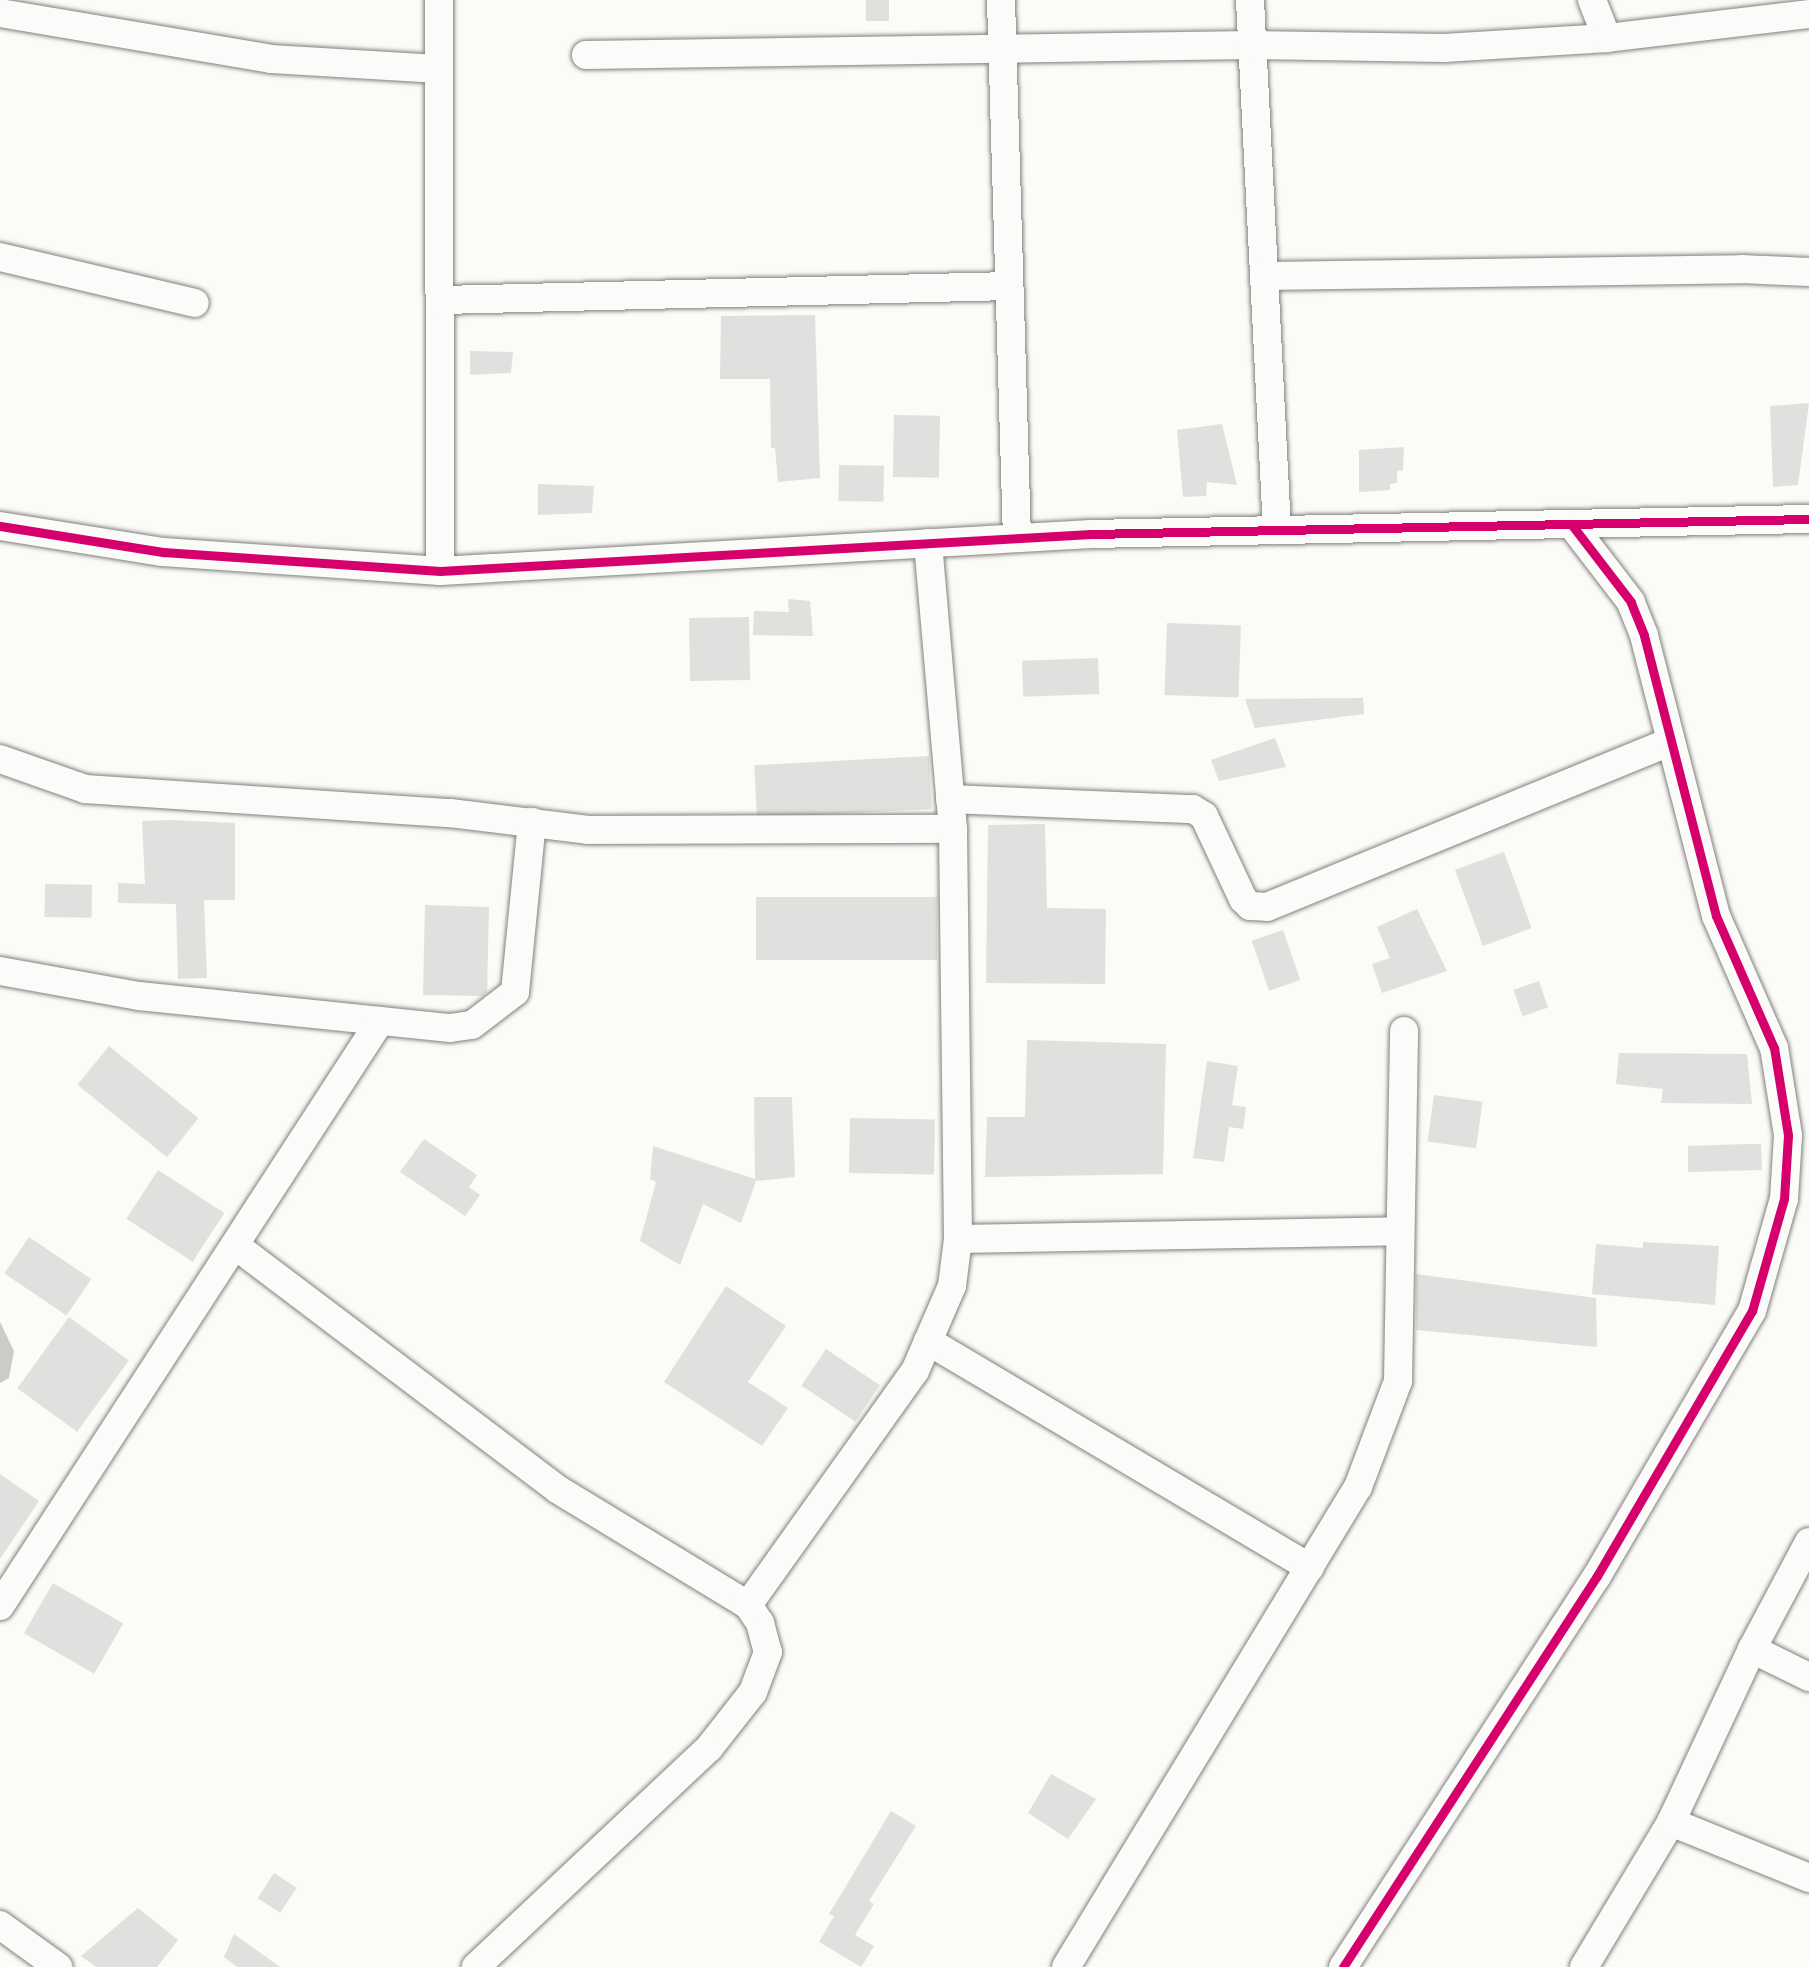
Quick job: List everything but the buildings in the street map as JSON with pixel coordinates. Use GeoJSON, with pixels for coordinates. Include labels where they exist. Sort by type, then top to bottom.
{"type":"FeatureCollection","features":[{"type":"Feature","properties":{"kind":"street"},"geometry":{"type":"LineString","coordinates":[[439,0],[442,300],[440,571]]}},
{"type":"Feature","properties":{"kind":"street"},"geometry":{"type":"LineString","coordinates":[[1001,0],[1017,538]]}},
{"type":"Feature","properties":{"kind":"street"},"geometry":{"type":"LineString","coordinates":[[1251,0],[1277,530]]}},
{"type":"Feature","properties":{"kind":"street"},"geometry":{"type":"LineString","coordinates":[[1592,0],[1606,38]]}},
{"type":"Feature","properties":{"kind":"street"},"geometry":{"type":"LineString","coordinates":[[0,13],[271,59],[439,69]]}},
{"type":"Feature","properties":{"kind":"street"},"geometry":{"type":"LineString","coordinates":[[586,55],[1002,51],[1252,45],[1444,48],[1606,38],[1809,14]]}},
{"type":"Feature","properties":{"kind":"street"},"geometry":{"type":"LineString","coordinates":[[0,257],[195,303]]}},
{"type":"Feature","properties":{"kind":"street"},"geometry":{"type":"LineString","coordinates":[[1266,276],[1742,268],[1809,272]]}},
{"type":"Feature","properties":{"kind":"street"},"geometry":{"type":"LineString","coordinates":[[442,300],[1009,285]]}},
{"type":"Feature","properties":{"kind":"street"},"geometry":{"type":"LineString","coordinates":[[0,526],[163,552],[440,571],[1017,538],[1809,519]]}},
{"type":"Feature","properties":{"kind":"street"},"geometry":{"type":"LineString","coordinates":[[1343,1967],[1598,1576],[1752,1311],[1784,1199],[1788,1135],[1774,1048],[1716,916],[1669,742],[1644,635],[1631,602],[1572,525]]}},
{"type":"Feature","properties":{"kind":"street"},"geometry":{"type":"LineString","coordinates":[[748,1605],[900,1393],[928,1341],[952,1286],[958,1240],[953,829],[928,543]]}},
{"type":"Feature","properties":{"kind":"street"},"geometry":{"type":"LineString","coordinates":[[950,799],[1193,809],[1204,816],[1244,899],[1250,906],[1267,907],[1669,742]]}},
{"type":"Feature","properties":{"kind":"street"},"geometry":{"type":"LineString","coordinates":[[0,759],[85,789],[664,832],[953,829]]}},
{"type":"Feature","properties":{"kind":"street"},"geometry":{"type":"LineString","coordinates":[[0,971],[139,996],[450,1028],[472,1025],[515,992],[532,822]]}},
{"type":"Feature","properties":{"kind":"street"},"geometry":{"type":"LineString","coordinates":[[0,1606],[380,1021]]}},
{"type":"Feature","properties":{"kind":"street"},"geometry":{"type":"LineString","coordinates":[[1066,1967],[1358,1487],[1398,1381],[1404,1031]]}},
{"type":"Feature","properties":{"kind":"street"},"geometry":{"type":"LineString","coordinates":[[958,1240],[1400,1231]]}},
{"type":"Feature","properties":{"kind":"street"},"geometry":{"type":"LineString","coordinates":[[236,1246],[556,1489],[748,1605],[760,1623],[768,1652],[753,1692],[709,1748],[476,1967]]}},
{"type":"Feature","properties":{"kind":"street"},"geometry":{"type":"LineString","coordinates":[[928,1341],[1310,1569]]}},
{"type":"Feature","properties":{"kind":"street"},"geometry":{"type":"LineString","coordinates":[[1594,1964],[1671,1822],[1752,1649],[1809,1542]]}},
{"type":"Feature","properties":{"kind":"street"},"geometry":{"type":"LineString","coordinates":[[1752,1649],[1809,1677]]}},
{"type":"Feature","properties":{"kind":"street"},"geometry":{"type":"LineString","coordinates":[[1671,1822],[1809,1878]]}},
{"type":"Feature","properties":{"kind":"street"},"geometry":{"type":"LineString","coordinates":[[0,1925],[58,1967]]}},
{"type":"Feature","properties":{"kind":"shaded area"},"geometry":{"type":"Polygon","coordinates":[[[0,1322],[14,1351],[9,1378],[0,1383],[0,1322]]]}},
{"type":"Feature","properties":{"kind":"cycle path"},"geometry":{"type":"LineString","coordinates":[[0,526],[163,552],[440,571],[1091,534],[1809,519]]}},
{"type":"Feature","properties":{"kind":"cycle path"},"geometry":{"type":"LineString","coordinates":[[1343,1967],[1597,1576],[1752,1311],[1784,1199],[1788,1135],[1774,1048],[1716,916],[1644,635],[1631,602],[1572,525]]}}]}
